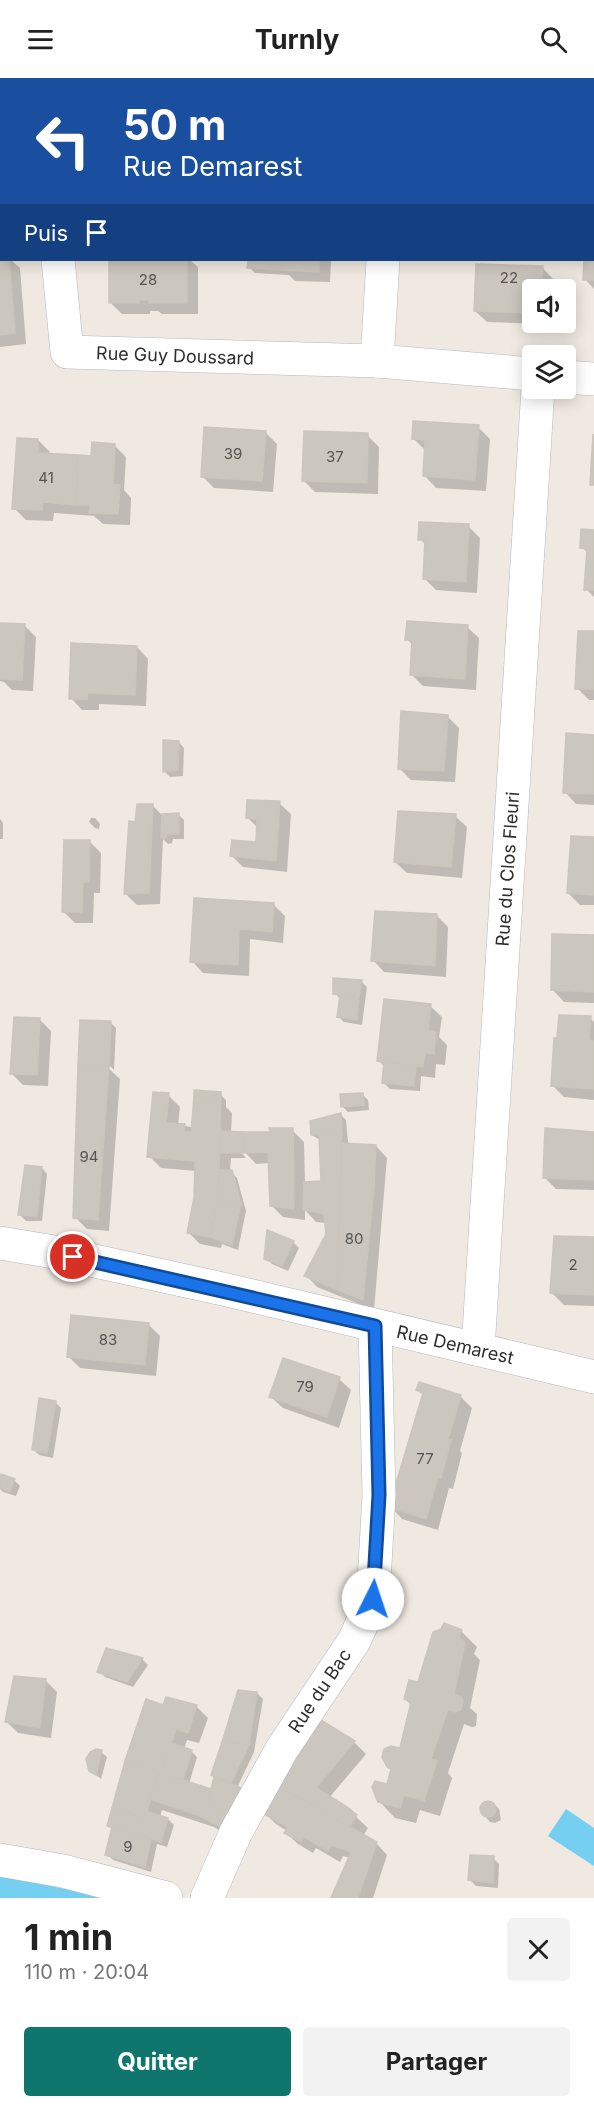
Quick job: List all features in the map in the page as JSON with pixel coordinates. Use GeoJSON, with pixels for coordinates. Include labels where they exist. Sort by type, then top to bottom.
{"type":"FeatureCollection","features":[{"type":"Feature","properties":{"kind":"street","name":"Rue Guy Doussard"},"geometry":{"type":"LineString","coordinates":[[58,261],[67,352],[377,361],[522,373]]}},
{"type":"Feature","properties":{"kind":"street"},"geometry":{"type":"LineString","coordinates":[[377,361],[382,261]]}},
{"type":"Feature","properties":{"kind":"street"},"geometry":{"type":"LineString","coordinates":[[576,378],[594,379]]}},
{"type":"Feature","properties":{"kind":"street","name":"Rue du Clos Fleuri"},"geometry":{"type":"LineString","coordinates":[[476,1349],[479,1333],[537,399]]}},
{"type":"Feature","properties":{"kind":"street","name":"Rue Demarest"},"geometry":{"type":"LineString","coordinates":[[0,1244],[66,1255],[594,1377]]}},
{"type":"Feature","properties":{"kind":"street","name":"Rue du Bac"},"geometry":{"type":"LineString","coordinates":[[207,1898],[236,1832],[282,1749],[354,1641],[373,1599],[379,1495],[375,1326]]}},
{"type":"Feature","properties":{"kind":"street"},"geometry":{"type":"LineString","coordinates":[[0,1860],[63,1871],[166,1898]]}},
{"type":"Feature","properties":{"kind":"water"},"geometry":{"type":"Polygon","coordinates":[[[566,1809],[594,1828],[594,1866],[548,1836],[566,1809]]]}},
{"type":"Feature","properties":{"kind":"water"},"geometry":{"type":"Polygon","coordinates":[[[0,1876],[111,1898],[0,1898],[0,1876]]]}},
{"type":"Feature","properties":{"kind":"building"},"geometry":{"type":"Polygon","coordinates":[[[0,261],[9,261],[15,333],[0,335],[0,261]]]}},
{"type":"Feature","properties":{"kind":"building"},"geometry":{"type":"Polygon","coordinates":[[[109,261],[187,261],[187,303],[149,303],[149,300],[139,300],[139,303],[109,303],[109,261]]]}},
{"type":"Feature","properties":{"kind":"building"},"geometry":{"type":"Polygon","coordinates":[[[319,261],[319,272],[282,270],[282,265],[248,262],[319,261]]]}},
{"type":"Feature","properties":{"kind":"building"},"geometry":{"type":"Polygon","coordinates":[[[584,261],[594,261],[594,280],[583,280],[584,261]]]}},
{"type":"Feature","properties":{"kind":"building"},"geometry":{"type":"Polygon","coordinates":[[[248,262],[282,265],[282,270],[247,268],[248,262]]]}},
{"type":"Feature","properties":{"kind":"building"},"geometry":{"type":"Polygon","coordinates":[[[476,264],[543,266],[542,279],[522,279],[522,313],[474,311],[476,264]]]}},
{"type":"Feature","properties":{"kind":"building"},"geometry":{"type":"Polygon","coordinates":[[[413,421],[479,425],[475,480],[423,476],[425,440],[412,439],[413,421]]]}},
{"type":"Feature","properties":{"kind":"building"},"geometry":{"type":"Polygon","coordinates":[[[204,427],[266,431],[262,481],[201,477],[204,427]]]}},
{"type":"Feature","properties":{"kind":"building"},"geometry":{"type":"Polygon","coordinates":[[[304,431],[368,433],[367,483],[302,481],[304,431]]]}},
{"type":"Feature","properties":{"kind":"building"},"geometry":{"type":"Polygon","coordinates":[[[593,434],[594,485],[590,485],[593,434]]]}},
{"type":"Feature","properties":{"kind":"building"},"geometry":{"type":"Polygon","coordinates":[[[17,438],[38,439],[38,453],[78,455],[76,505],[43,502],[42,510],[12,509],[17,438]]]}},
{"type":"Feature","properties":{"kind":"building"},"geometry":{"type":"Polygon","coordinates":[[[92,442],[115,444],[113,484],[120,485],[118,514],[89,513],[90,505],[76,505],[78,455],[91,456],[92,442]]]}},
{"type":"Feature","properties":{"kind":"building"},"geometry":{"type":"Polygon","coordinates":[[[419,522],[469,524],[466,582],[423,579],[425,540],[418,540],[419,522]]]}},
{"type":"Feature","properties":{"kind":"building"},"geometry":{"type":"Polygon","coordinates":[[[581,529],[594,530],[594,590],[584,590],[587,549],[580,548],[581,529]]]}},
{"type":"Feature","properties":{"kind":"building"},"geometry":{"type":"Polygon","coordinates":[[[407,621],[468,625],[465,679],[410,675],[412,640],[405,640],[407,621]]]}},
{"type":"Feature","properties":{"kind":"building"},"geometry":{"type":"Polygon","coordinates":[[[0,623],[25,624],[22,680],[0,679],[0,623]]]}},
{"type":"Feature","properties":{"kind":"building"},"geometry":{"type":"Polygon","coordinates":[[[578,631],[594,631],[594,689],[575,689],[578,631]]]}},
{"type":"Feature","properties":{"kind":"building"},"geometry":{"type":"Polygon","coordinates":[[[71,643],[137,646],[135,695],[88,693],[87,699],[69,699],[71,643]]]}},
{"type":"Feature","properties":{"kind":"building"},"geometry":{"type":"Polygon","coordinates":[[[401,711],[448,715],[444,771],[398,769],[401,711]]]}},
{"type":"Feature","properties":{"kind":"building"},"geometry":{"type":"Polygon","coordinates":[[[566,733],[594,735],[594,794],[563,793],[566,733]]]}},
{"type":"Feature","properties":{"kind":"building"},"geometry":{"type":"Polygon","coordinates":[[[163,740],[179,741],[178,770],[163,772],[163,740]]]}},
{"type":"Feature","properties":{"kind":"building"},"geometry":{"type":"Polygon","coordinates":[[[247,800],[280,801],[276,861],[230,856],[232,840],[256,842],[257,819],[246,818],[247,800]]]}},
{"type":"Feature","properties":{"kind":"building"},"geometry":{"type":"Polygon","coordinates":[[[137,804],[153,804],[149,893],[124,894],[129,821],[135,822],[137,804]]]}},
{"type":"Feature","properties":{"kind":"building"},"geometry":{"type":"Polygon","coordinates":[[[398,811],[456,814],[451,867],[394,862],[398,811]]]}},
{"type":"Feature","properties":{"kind":"building"},"geometry":{"type":"Polygon","coordinates":[[[179,813],[179,834],[167,834],[166,838],[161,838],[162,814],[179,813]]]}},
{"type":"Feature","properties":{"kind":"building"},"geometry":{"type":"Polygon","coordinates":[[[571,836],[594,837],[594,895],[567,893],[571,836]]]}},
{"type":"Feature","properties":{"kind":"building"},"geometry":{"type":"Polygon","coordinates":[[[64,840],[90,840],[89,882],[83,882],[82,912],[62,912],[64,840]]]}},
{"type":"Feature","properties":{"kind":"building"},"geometry":{"type":"Polygon","coordinates":[[[194,898],[274,903],[272,932],[239,929],[238,965],[190,962],[194,898]]]}},
{"type":"Feature","properties":{"kind":"building"},"geometry":{"type":"Polygon","coordinates":[[[375,911],[437,914],[435,966],[371,961],[375,911]]]}},
{"type":"Feature","properties":{"kind":"building"},"geometry":{"type":"Polygon","coordinates":[[[552,934],[594,935],[594,992],[551,990],[552,934]]]}},
{"type":"Feature","properties":{"kind":"building"},"geometry":{"type":"Polygon","coordinates":[[[333,978],[362,980],[359,997],[333,994],[333,978]]]}},
{"type":"Feature","properties":{"kind":"building"},"geometry":{"type":"Polygon","coordinates":[[[340,995],[359,997],[357,1020],[337,1017],[340,995]]]}},
{"type":"Feature","properties":{"kind":"building"},"geometry":{"type":"Polygon","coordinates":[[[384,999],[431,1004],[428,1030],[436,1032],[434,1054],[425,1053],[423,1067],[377,1061],[384,999]]]}},
{"type":"Feature","properties":{"kind":"building"},"geometry":{"type":"Polygon","coordinates":[[[559,1015],[591,1016],[589,1040],[594,1041],[594,1089],[551,1086],[554,1038],[557,1038],[559,1015]]]}},
{"type":"Feature","properties":{"kind":"building"},"geometry":{"type":"Polygon","coordinates":[[[14,1017],[40,1018],[37,1075],[10,1074],[14,1017]]]}},
{"type":"Feature","properties":{"kind":"building"},"geometry":{"type":"Polygon","coordinates":[[[80,1020],[111,1021],[109,1066],[78,1066],[80,1020]]]}},
{"type":"Feature","properties":{"kind":"building"},"geometry":{"type":"Polygon","coordinates":[[[384,1062],[416,1066],[414,1086],[382,1083],[384,1062]]]}},
{"type":"Feature","properties":{"kind":"building"},"geometry":{"type":"Polygon","coordinates":[[[78,1066],[109,1066],[98,1220],[73,1218],[78,1066]]]}},
{"type":"Feature","properties":{"kind":"building"},"geometry":{"type":"Polygon","coordinates":[[[194,1090],[221,1092],[221,1099],[194,1097],[194,1090]]]}},
{"type":"Feature","properties":{"kind":"building"},"geometry":{"type":"Polygon","coordinates":[[[153,1092],[169,1093],[166,1123],[185,1124],[184,1131],[191,1132],[194,1097],[221,1099],[218,1203],[210,1237],[187,1233],[194,1198],[195,1161],[147,1157],[153,1092]]]}},
{"type":"Feature","properties":{"kind":"building"},"geometry":{"type":"Polygon","coordinates":[[[363,1093],[364,1105],[341,1107],[340,1094],[363,1093]]]}},
{"type":"Feature","properties":{"kind":"building"},"geometry":{"type":"Polygon","coordinates":[[[341,1113],[342,1135],[311,1135],[310,1121],[341,1113]]]}},
{"type":"Feature","properties":{"kind":"building"},"geometry":{"type":"Polygon","coordinates":[[[269,1128],[293,1128],[294,1209],[270,1206],[268,1152],[243,1153],[243,1132],[270,1132],[269,1128]]]}},
{"type":"Feature","properties":{"kind":"building"},"geometry":{"type":"Polygon","coordinates":[[[545,1128],[594,1132],[594,1180],[543,1178],[545,1128]]]}},
{"type":"Feature","properties":{"kind":"building"},"geometry":{"type":"Polygon","coordinates":[[[220,1131],[243,1132],[243,1153],[220,1153],[220,1131]]]}},
{"type":"Feature","properties":{"kind":"building"},"geometry":{"type":"Polygon","coordinates":[[[319,1135],[342,1135],[337,1290],[304,1276],[326,1234],[324,1214],[303,1210],[304,1182],[321,1181],[319,1135]]]}},
{"type":"Feature","properties":{"kind":"building"},"geometry":{"type":"Polygon","coordinates":[[[342,1143],[376,1145],[363,1300],[337,1290],[342,1143]]]}},
{"type":"Feature","properties":{"kind":"building"},"geometry":{"type":"Polygon","coordinates":[[[25,1165],[42,1167],[37,1216],[18,1215],[25,1165]]]}},
{"type":"Feature","properties":{"kind":"building"},"geometry":{"type":"Polygon","coordinates":[[[219,1170],[232,1170],[241,1204],[218,1203],[219,1170]]]}},
{"type":"Feature","properties":{"kind":"building"},"geometry":{"type":"Polygon","coordinates":[[[218,1203],[241,1204],[232,1245],[210,1237],[218,1203]]]}},
{"type":"Feature","properties":{"kind":"building"},"geometry":{"type":"Polygon","coordinates":[[[267,1230],[294,1241],[282,1266],[264,1259],[267,1230]]]}},
{"type":"Feature","properties":{"kind":"building"},"geometry":{"type":"Polygon","coordinates":[[[554,1236],[594,1237],[594,1295],[550,1293],[554,1236]]]}},
{"type":"Feature","properties":{"kind":"building"},"geometry":{"type":"Polygon","coordinates":[[[71,1315],[149,1323],[145,1365],[67,1357],[71,1315]]]}},
{"type":"Feature","properties":{"kind":"building"},"geometry":{"type":"Polygon","coordinates":[[[283,1358],[340,1377],[327,1417],[269,1397],[283,1358]]]}},
{"type":"Feature","properties":{"kind":"building"},"geometry":{"type":"Polygon","coordinates":[[[419,1382],[461,1395],[448,1440],[451,1440],[441,1478],[438,1477],[426,1519],[389,1507],[423,1393],[416,1390],[419,1382]]]}},
{"type":"Feature","properties":{"kind":"building"},"geometry":{"type":"Polygon","coordinates":[[[39,1398],[56,1401],[47,1453],[32,1450],[39,1398]]]}},
{"type":"Feature","properties":{"kind":"building"},"geometry":{"type":"Polygon","coordinates":[[[1,1474],[15,1479],[10,1492],[0,1488],[1,1474]]]}},
{"type":"Feature","properties":{"kind":"building"},"geometry":{"type":"Polygon","coordinates":[[[444,1623],[462,1630],[459,1637],[465,1643],[454,1694],[462,1697],[461,1710],[455,1712],[448,1709],[431,1759],[437,1761],[424,1801],[404,1795],[400,1808],[378,1802],[372,1787],[375,1781],[387,1784],[391,1769],[387,1767],[382,1757],[384,1749],[391,1746],[400,1748],[411,1702],[404,1699],[409,1680],[418,1682],[433,1632],[441,1629],[444,1623]]]}},
{"type":"Feature","properties":{"kind":"building"},"geometry":{"type":"Polygon","coordinates":[[[106,1648],[143,1658],[127,1682],[97,1672],[106,1648]]]}},
{"type":"Feature","properties":{"kind":"building"},"geometry":{"type":"Polygon","coordinates":[[[14,1676],[46,1679],[40,1728],[5,1722],[14,1676]]]}},
{"type":"Feature","properties":{"kind":"building"},"geometry":{"type":"Polygon","coordinates":[[[238,1690],[257,1692],[249,1745],[222,1742],[238,1690]]]}},
{"type":"Feature","properties":{"kind":"building"},"geometry":{"type":"Polygon","coordinates":[[[166,1697],[197,1705],[188,1733],[176,1729],[162,1773],[125,1761],[146,1699],[163,1705],[166,1697]]]}},
{"type":"Feature","properties":{"kind":"building"},"geometry":{"type":"Polygon","coordinates":[[[319,1719],[355,1741],[316,1788],[357,1815],[350,1827],[276,1785],[319,1719]]]}},
{"type":"Feature","properties":{"kind":"building"},"geometry":{"type":"Polygon","coordinates":[[[222,1742],[249,1745],[231,1783],[211,1775],[222,1742]]]}},
{"type":"Feature","properties":{"kind":"building"},"geometry":{"type":"Polygon","coordinates":[[[171,1743],[192,1750],[183,1780],[162,1773],[171,1743]]]}},
{"type":"Feature","properties":{"kind":"building"},"geometry":{"type":"Polygon","coordinates":[[[96,1749],[102,1750],[96,1775],[89,1771],[86,1759],[90,1752],[96,1749]]]}},
{"type":"Feature","properties":{"kind":"building"},"geometry":{"type":"Polygon","coordinates":[[[125,1761],[159,1772],[145,1818],[112,1808],[125,1761]]]}},
{"type":"Feature","properties":{"kind":"building"},"geometry":{"type":"Polygon","coordinates":[[[159,1772],[211,1789],[207,1804],[235,1814],[228,1831],[200,1816],[150,1799],[159,1772]]]}},
{"type":"Feature","properties":{"kind":"building"},"geometry":{"type":"Polygon","coordinates":[[[214,1777],[251,1792],[239,1816],[207,1804],[214,1777]]]}},
{"type":"Feature","properties":{"kind":"building"},"geometry":{"type":"Polygon","coordinates":[[[276,1785],[377,1842],[358,1898],[331,1898],[351,1852],[331,1845],[328,1851],[304,1837],[301,1842],[284,1833],[288,1827],[262,1813],[276,1785]]]}},
{"type":"Feature","properties":{"kind":"building"},"geometry":{"type":"Polygon","coordinates":[[[485,1801],[491,1801],[496,1809],[494,1815],[485,1817],[480,1812],[480,1806],[485,1801]]]}},
{"type":"Feature","properties":{"kind":"building"},"geometry":{"type":"Polygon","coordinates":[[[112,1808],[145,1818],[139,1835],[107,1826],[112,1808]]]}},
{"type":"Feature","properties":{"kind":"building"},"geometry":{"type":"Polygon","coordinates":[[[146,1811],[168,1818],[161,1842],[139,1835],[146,1811]]]}},
{"type":"Feature","properties":{"kind":"building"},"geometry":{"type":"Polygon","coordinates":[[[112,1827],[151,1839],[145,1867],[105,1855],[112,1827]]]}},
{"type":"Feature","properties":{"kind":"building"},"geometry":{"type":"Polygon","coordinates":[[[470,1855],[494,1856],[493,1883],[468,1880],[470,1855]]]}},
{"type":"Feature","properties":{"kind":"route"},"geometry":{"type":"LineString","coordinates":[[73,1257],[227,1290],[375,1326],[379,1495],[373,1599]]}}]}
